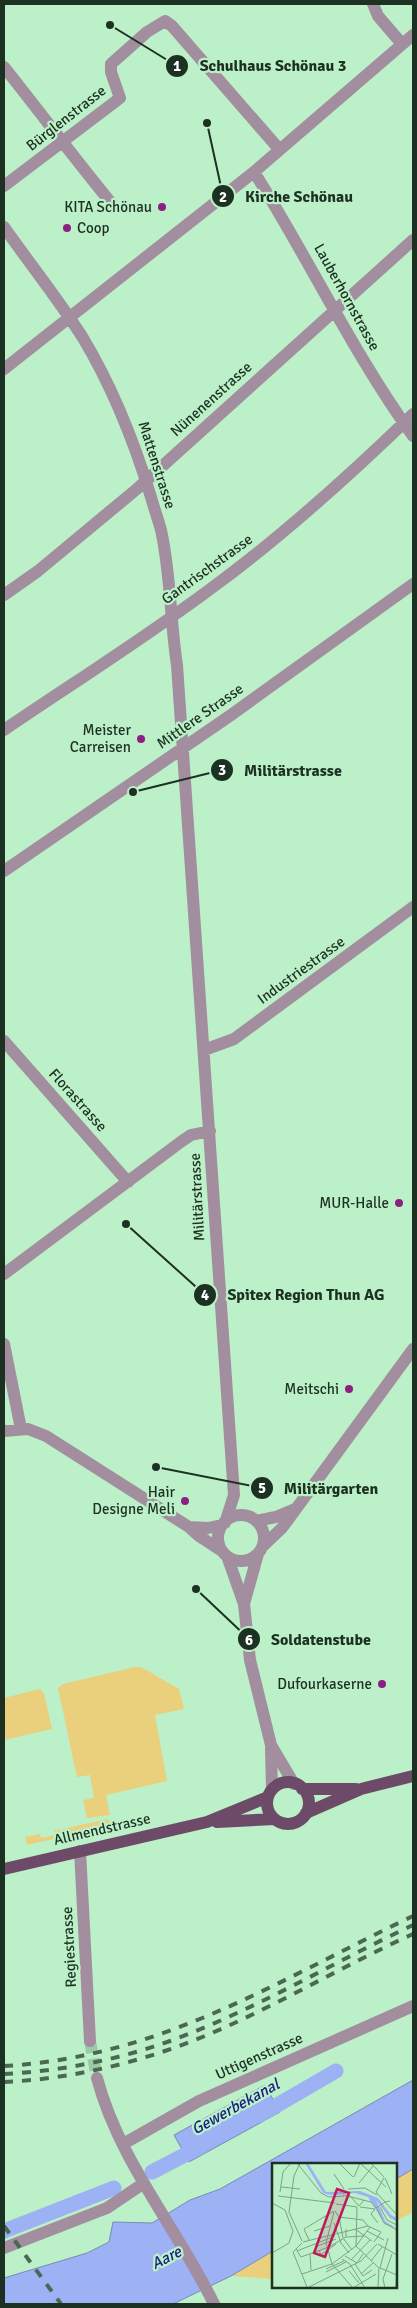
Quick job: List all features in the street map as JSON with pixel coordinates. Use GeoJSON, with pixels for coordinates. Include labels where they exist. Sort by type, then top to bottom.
{"type":"FeatureCollection","features":[{"type":"Feature","properties":{"kind":"main road"},"geometry":{"type":"LineString","coordinates":[[361,1789],[280,1784],[270,1793],[268,1809],[274,1819],[286,1824],[292,1824],[306,1813],[361,1789],[413,1776]]}},
{"type":"Feature","properties":{"kind":"main road"},"geometry":{"type":"LineString","coordinates":[[298,1786],[308,1798],[306,1813]]}},
{"type":"Feature","properties":{"kind":"main road","name":"Allmendstrasse"},"geometry":{"type":"LineString","coordinates":[[207,1822],[270,1793]]}},
{"type":"Feature","properties":{"kind":"main road","name":"Allmendstrasse"},"geometry":{"type":"LineString","coordinates":[[4,1869],[207,1822],[274,1819]]}},
{"type":"Feature","properties":{"kind":"street"},"geometry":{"type":"LineString","coordinates":[[373,4],[378,16],[402,44]]}},
{"type":"Feature","properties":{"kind":"street","name":"Bürglenstrasse"},"geometry":{"type":"LineString","coordinates":[[4,186],[120,98],[111,72],[111,64],[147,32],[166,21],[279,150]]}},
{"type":"Feature","properties":{"kind":"street"},"geometry":{"type":"LineString","coordinates":[[4,369],[33,344],[70,319],[254,172],[413,35]]}},
{"type":"Feature","properties":{"kind":"street"},"geometry":{"type":"LineString","coordinates":[[4,67],[48,122],[61,142],[112,204]]}},
{"type":"Feature","properties":{"kind":"street","name":"Lauberhornstrasse"},"geometry":{"type":"LineString","coordinates":[[254,172],[289,228],[335,309],[409,419],[413,436]]}},
{"type":"Feature","properties":{"kind":"street","name":"Mattenstrasse"},"geometry":{"type":"LineString","coordinates":[[4,227],[70,319],[114,396],[137,450],[162,537],[171,593],[183,748]]}},
{"type":"Feature","properties":{"kind":"street","name":"Nünenenstrasse"},"geometry":{"type":"LineString","coordinates":[[4,595],[63,552],[146,480],[413,240]]}},
{"type":"Feature","properties":{"kind":"street","name":"Gantrischstrasse"},"geometry":{"type":"LineString","coordinates":[[4,730],[212,588],[289,528],[409,419]]}},
{"type":"Feature","properties":{"kind":"street","name":"Mittlere Strasse"},"geometry":{"type":"LineString","coordinates":[[4,871],[183,748],[413,584]]}},
{"type":"Feature","properties":{"kind":"street","name":"Militärstrasse"},"geometry":{"type":"LineString","coordinates":[[183,748],[234,1495],[223,1524]]}},
{"type":"Feature","properties":{"kind":"street","name":"Industriestrasse"},"geometry":{"type":"LineString","coordinates":[[204,1050],[234,1039],[413,907]]}},
{"type":"Feature","properties":{"kind":"street","name":"Florastrasse"},"geometry":{"type":"LineString","coordinates":[[4,1041],[128,1182]]}},
{"type":"Feature","properties":{"kind":"street"},"geometry":{"type":"LineString","coordinates":[[4,1274],[182,1141],[192,1135],[210,1131]]}},
{"type":"Feature","properties":{"kind":"street"},"geometry":{"type":"LineString","coordinates":[[4,1344],[21,1428]]}},
{"type":"Feature","properties":{"kind":"street"},"geometry":{"type":"LineString","coordinates":[[4,1431],[21,1428],[46,1436],[189,1527],[225,1554],[242,1560],[260,1550],[282,1528],[413,1349]]}},
{"type":"Feature","properties":{"kind":"street"},"geometry":{"type":"LineString","coordinates":[[234,1495],[264,1535],[244,1604]]}},
{"type":"Feature","properties":{"kind":"street"},"geometry":{"type":"LineString","coordinates":[[189,1527],[208,1528],[223,1524],[236,1516],[253,1519],[276,1517],[295,1509]]}},
{"type":"Feature","properties":{"kind":"street"},"geometry":{"type":"LineString","coordinates":[[223,1524],[218,1538],[244,1604],[250,1660],[271,1745],[270,1793]]}},
{"type":"Feature","properties":{"kind":"street"},"geometry":{"type":"LineString","coordinates":[[271,1745],[298,1786]]}},
{"type":"Feature","properties":{"kind":"street","name":"Regiestrasse"},"geometry":{"type":"LineString","coordinates":[[80,1851],[90,2041]]}},
{"type":"Feature","properties":{"kind":"street","name":"Uttigenstrasse"},"geometry":{"type":"LineString","coordinates":[[123,2144],[199,2101],[413,2006]]}},
{"type":"Feature","properties":{"kind":"street"},"geometry":{"type":"LineString","coordinates":[[97,2078],[106,2108],[123,2144],[159,2210],[212,2299]]}},
{"type":"Feature","properties":{"kind":"street"},"geometry":{"type":"LineString","coordinates":[[4,2248],[107,2208],[141,2177]]}},
{"type":"Feature","properties":{"kind":"shaded area"},"geometry":{"type":"Polygon","coordinates":[[[141,1667],[179,1689],[184,1709],[155,1715],[167,1781],[106,1795],[110,1815],[87,1818],[83,1800],[94,1798],[90,1775],[77,1777],[58,1688],[63,1684],[141,1667]]]}},
{"type":"Feature","properties":{"kind":"shaded area"},"geometry":{"type":"Polygon","coordinates":[[[39,1689],[44,1693],[52,1729],[4,1740],[4,1698],[39,1689]]]}},
{"type":"Feature","properties":{"kind":"shaded area"},"geometry":{"type":"Polygon","coordinates":[[[107,1819],[113,1825],[27,1845],[25,1837],[40,1834],[41,1838],[55,1835],[54,1831],[107,1819]]]}},
{"type":"Feature","properties":{"kind":"shaded area"},"geometry":{"type":"Polygon","coordinates":[[[413,2169],[413,2212],[397,2220],[397,2178],[413,2169]]]}},
{"type":"Feature","properties":{"kind":"shaded area"},"geometry":{"type":"Polygon","coordinates":[[[272,2252],[272,2279],[231,2276],[272,2252]]]}},
{"type":"Feature","properties":{"kind":"water","name":"Aare"},"geometry":{"type":"Polygon","coordinates":[[[413,2080],[413,2169],[397,2178],[397,2163],[272,2163],[272,2252],[231,2276],[173,2304],[4,2304],[4,2278],[87,2253],[109,2242],[113,2222],[152,2223],[190,2200],[220,2189],[413,2080]]]}},
{"type":"Feature","properties":{"kind":"water"},"geometry":{"type":"Polygon","coordinates":[[[265,2085],[280,2112],[189,2162],[174,2135],[265,2085]]]}},
{"type":"Feature","properties":{"kind":"waterway","name":"Gewerbekanal"},"geometry":{"type":"LineString","coordinates":[[260,2115],[336,2071]]}},
{"type":"Feature","properties":{"kind":"waterway","name":"Gewerbekanal"},"geometry":{"type":"LineString","coordinates":[[152,2172],[202,2146]]}},
{"type":"Feature","properties":{"kind":"waterway","name":"Gewerbekanal"},"geometry":{"type":"LineString","coordinates":[[4,2231],[114,2188]]}},
{"type":"Feature","properties":{"kind":"tunnel"},"geometry":{"type":"LineString","coordinates":[[90,2041],[97,2078]]}},
{"type":"Feature","properties":{"kind":"railway"},"geometry":{"type":"LineString","coordinates":[[4,2066],[61,2060],[115,2048],[166,2032],[264,1990],[413,1916]]}},
{"type":"Feature","properties":{"kind":"railway"},"geometry":{"type":"LineString","coordinates":[[4,2074],[47,2070],[109,2059],[170,2041],[202,2029],[263,2001],[413,1925]]}},
{"type":"Feature","properties":{"kind":"railway"},"geometry":{"type":"LineString","coordinates":[[4,2082],[77,2074],[125,2063],[172,2049],[278,2002],[413,1934]]}},
{"type":"Feature","properties":{"kind":"railway"},"geometry":{"type":"LineString","coordinates":[[4,2226],[61,2304]]}},
{"type":"Feature","properties":{"kind":"place","name":"Schulhaus Schönau 3"},"geometry":{"type":"Point","coordinates":[110,25]}},
{"type":"Feature","properties":{"kind":"place","name":"Kirche Schönau"},"geometry":{"type":"Point","coordinates":[207,123]}},
{"type":"Feature","properties":{"kind":"place","name":"KITA Schönau"},"geometry":{"type":"Point","coordinates":[162,207]}},
{"type":"Feature","properties":{"kind":"place","name":"Coop"},"geometry":{"type":"Point","coordinates":[67,228]}},
{"type":"Feature","properties":{"kind":"place","name":"Meister Carreisen"},"geometry":{"type":"Point","coordinates":[141,739]}},
{"type":"Feature","properties":{"kind":"place","name":"Militärstrasse"},"geometry":{"type":"Point","coordinates":[133,792]}},
{"type":"Feature","properties":{"kind":"place","name":"MUR-Halle"},"geometry":{"type":"Point","coordinates":[399,1203]}},
{"type":"Feature","properties":{"kind":"place","name":"Spitex Region Thun AG"},"geometry":{"type":"Point","coordinates":[126,1224]}},
{"type":"Feature","properties":{"kind":"place","name":"Meitschi"},"geometry":{"type":"Point","coordinates":[349,1389]}},
{"type":"Feature","properties":{"kind":"place","name":"Militärgarten"},"geometry":{"type":"Point","coordinates":[156,1467]}},
{"type":"Feature","properties":{"kind":"place","name":"Hair Designe Meli"},"geometry":{"type":"Point","coordinates":[185,1501]}},
{"type":"Feature","properties":{"kind":"place","name":"Soldatenstube"},"geometry":{"type":"Point","coordinates":[196,1589]}},
{"type":"Feature","properties":{"kind":"place","name":"Dufourkaserne"},"geometry":{"type":"Point","coordinates":[382,1684]}}]}
